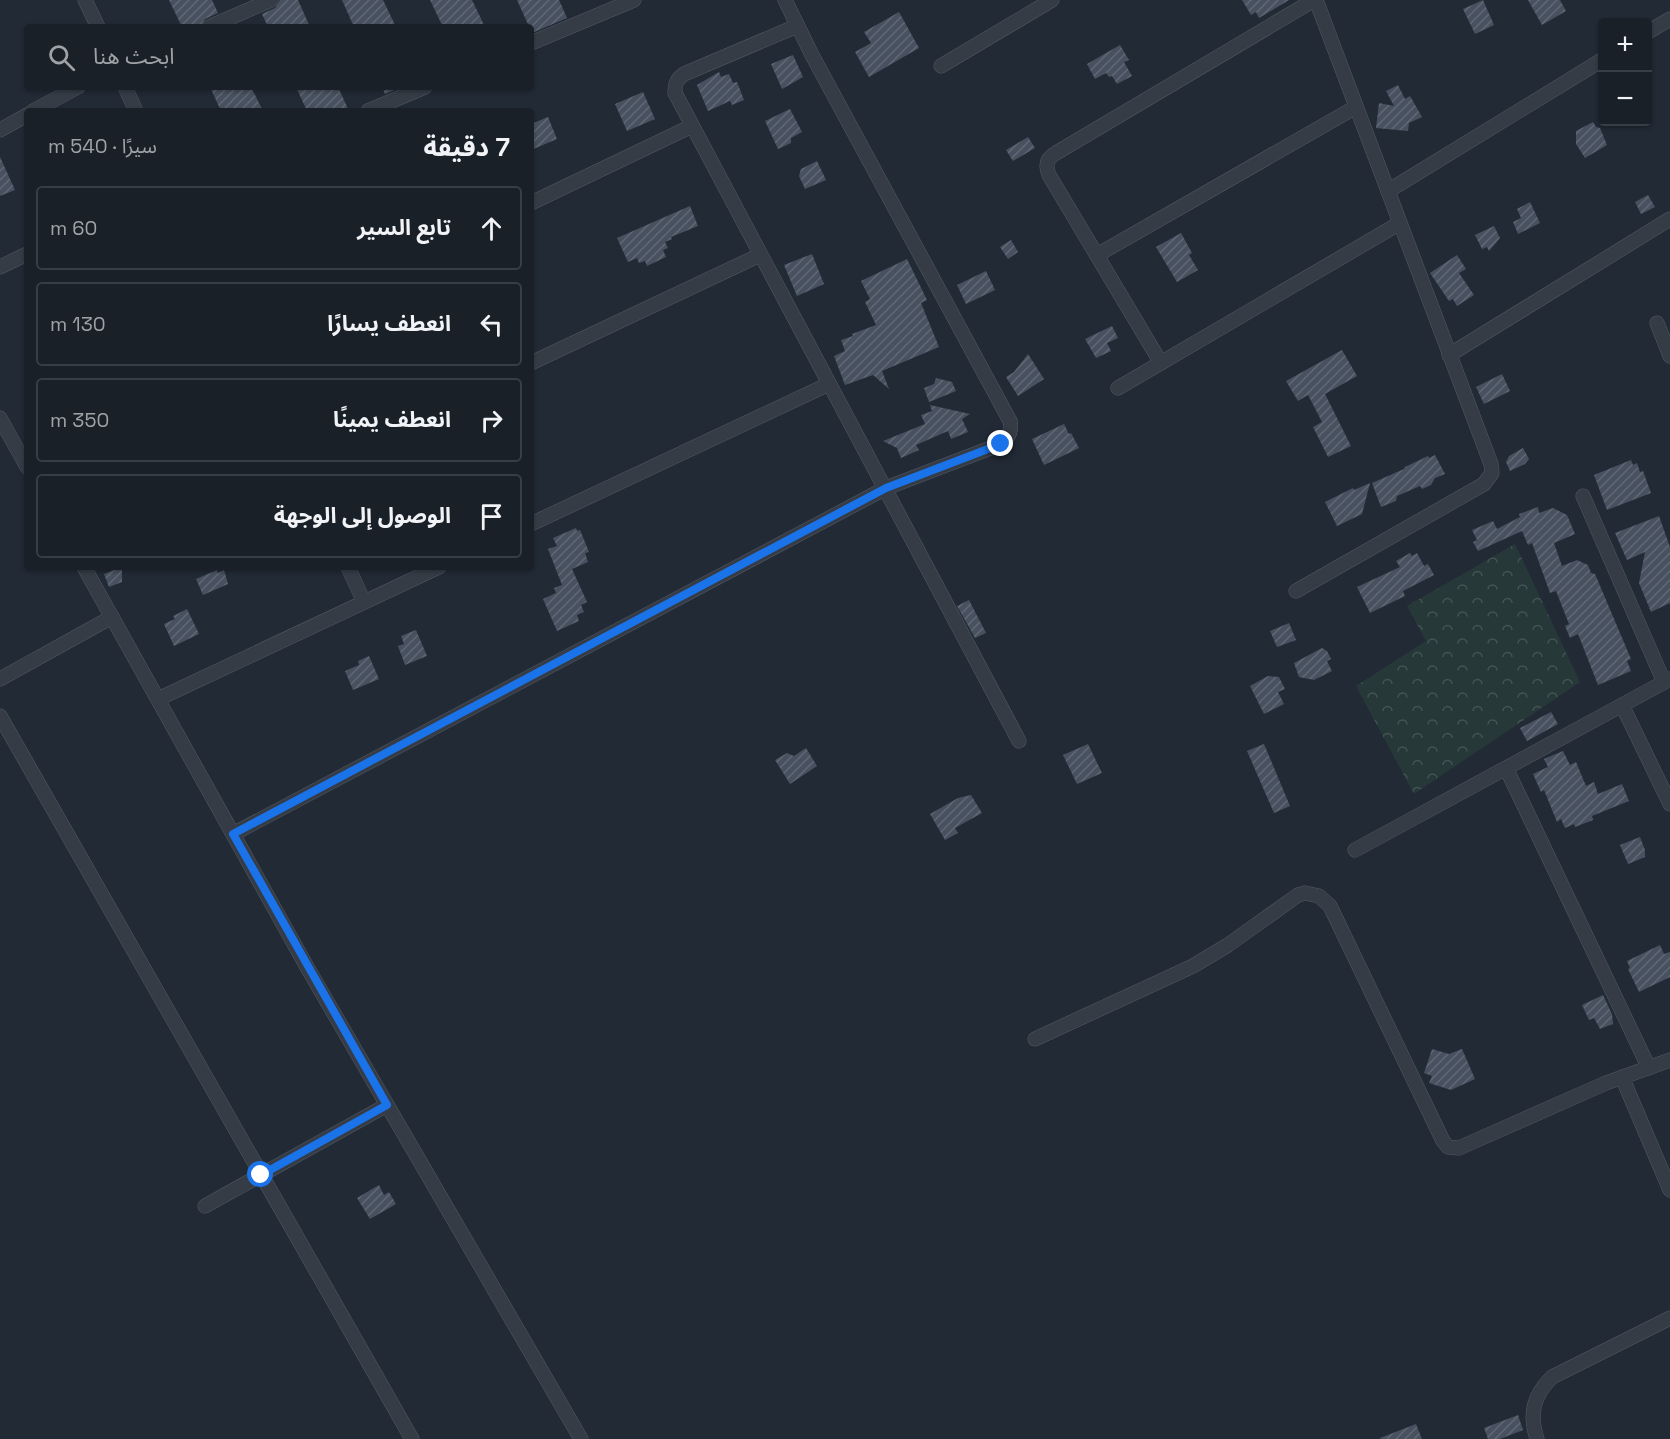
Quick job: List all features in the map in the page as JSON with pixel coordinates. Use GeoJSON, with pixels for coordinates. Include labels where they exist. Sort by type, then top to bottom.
{"type":"FeatureCollection","features":[{"type":"Feature","properties":{"kind":"street"},"geometry":{"type":"LineString","coordinates":[[85,0],[97,24]]}},
{"type":"Feature","properties":{"kind":"street"},"geometry":{"type":"LineString","coordinates":[[216,24],[271,0]]}},
{"type":"Feature","properties":{"kind":"street"},"geometry":{"type":"LineString","coordinates":[[534,42],[634,0]]}},
{"type":"Feature","properties":{"kind":"street"},"geometry":{"type":"LineString","coordinates":[[233,834],[886,488],[1001,444],[1009,437],[1011,426],[785,0]]}},
{"type":"Feature","properties":{"kind":"street"},"geometry":{"type":"LineString","coordinates":[[941,66],[1052,0]]}},
{"type":"Feature","properties":{"kind":"street"},"geometry":{"type":"LineString","coordinates":[[1161,363],[1047,170],[1047,165],[1051,156],[1315,0],[1491,464],[1490,478],[1474,489],[1296,591]]}},
{"type":"Feature","properties":{"kind":"street"},"geometry":{"type":"LineString","coordinates":[[1652,29],[1670,19]]}},
{"type":"Feature","properties":{"kind":"street"},"geometry":{"type":"LineString","coordinates":[[797,26],[684,74],[677,79],[675,93],[1019,741]]}},
{"type":"Feature","properties":{"kind":"street"},"geometry":{"type":"LineString","coordinates":[[1388,191],[1598,62]]}},
{"type":"Feature","properties":{"kind":"street"},"geometry":{"type":"LineString","coordinates":[[39,108],[72,90]]}},
{"type":"Feature","properties":{"kind":"street"},"geometry":{"type":"LineString","coordinates":[[126,90],[135,108]]}},
{"type":"Feature","properties":{"kind":"street"},"geometry":{"type":"LineString","coordinates":[[375,108],[418,90]]}},
{"type":"Feature","properties":{"kind":"street"},"geometry":{"type":"LineString","coordinates":[[1097,255],[1356,107]]}},
{"type":"Feature","properties":{"kind":"street"},"geometry":{"type":"LineString","coordinates":[[0,130],[24,117]]}},
{"type":"Feature","properties":{"kind":"street"},"geometry":{"type":"LineString","coordinates":[[534,202],[692,126]]}},
{"type":"Feature","properties":{"kind":"street"},"geometry":{"type":"LineString","coordinates":[[1449,354],[1670,219]]}},
{"type":"Feature","properties":{"kind":"street"},"geometry":{"type":"LineString","coordinates":[[1118,388],[1400,223]]}},
{"type":"Feature","properties":{"kind":"street"},"geometry":{"type":"LineString","coordinates":[[0,267],[24,255]]}},
{"type":"Feature","properties":{"kind":"street"},"geometry":{"type":"LineString","coordinates":[[534,362],[760,255]]}},
{"type":"Feature","properties":{"kind":"street"},"geometry":{"type":"LineString","coordinates":[[1657,323],[1670,356]]}},
{"type":"Feature","properties":{"kind":"street"},"geometry":{"type":"LineString","coordinates":[[534,523],[830,384]]}},
{"type":"Feature","properties":{"kind":"street"},"geometry":{"type":"LineString","coordinates":[[0,418],[21,444]]}},
{"type":"Feature","properties":{"kind":"street"},"geometry":{"type":"LineString","coordinates":[[1355,850],[1667,681],[1583,496]]}},
{"type":"Feature","properties":{"kind":"street"},"geometry":{"type":"LineString","coordinates":[[89,570],[112,617],[233,834],[581,1439]]}},
{"type":"Feature","properties":{"kind":"street"},"geometry":{"type":"LineString","coordinates":[[349,570],[364,602]]}},
{"type":"Feature","properties":{"kind":"street"},"geometry":{"type":"LineString","coordinates":[[158,699],[433,570]]}},
{"type":"Feature","properties":{"kind":"street"},"geometry":{"type":"LineString","coordinates":[[0,679],[112,617]]}},
{"type":"Feature","properties":{"kind":"street"},"geometry":{"type":"LineString","coordinates":[[1622,705],[1670,804]]}},
{"type":"Feature","properties":{"kind":"street"},"geometry":{"type":"LineString","coordinates":[[0,716],[412,1439]]}},
{"type":"Feature","properties":{"kind":"street"},"geometry":{"type":"LineString","coordinates":[[1506,768],[1649,1068]]}},
{"type":"Feature","properties":{"kind":"street"},"geometry":{"type":"LineString","coordinates":[[1035,1040],[1193,966],[1245,933],[1291,898],[1305,893],[1319,897],[1330,906],[1443,1141],[1448,1147],[1459,1148],[1622,1077],[1670,1060]]}},
{"type":"Feature","properties":{"kind":"street"},"geometry":{"type":"LineString","coordinates":[[1622,1077],[1670,1190]]}},
{"type":"Feature","properties":{"kind":"street"},"geometry":{"type":"LineString","coordinates":[[205,1206],[387,1105]]}},
{"type":"Feature","properties":{"kind":"street"},"geometry":{"type":"LineString","coordinates":[[1537,1439],[1532,1411],[1539,1392],[1551,1377],[1670,1318]]}},
{"type":"Feature","properties":{"kind":"green space"},"geometry":{"type":"Polygon","coordinates":[[[1515,544],[1580,682],[1414,794],[1356,686],[1426,641],[1407,606],[1515,544]]]}},
{"type":"Feature","properties":{"kind":"building"},"geometry":{"type":"Polygon","coordinates":[[[169,0],[212,0],[218,13],[205,19],[202,24],[181,24],[169,0]]]}},
{"type":"Feature","properties":{"kind":"building"},"geometry":{"type":"Polygon","coordinates":[[[280,0],[298,0],[309,24],[267,24],[262,14],[275,8],[280,0]]]}},
{"type":"Feature","properties":{"kind":"building"},"geometry":{"type":"Polygon","coordinates":[[[342,0],[383,0],[395,24],[353,24],[342,0]]]}},
{"type":"Feature","properties":{"kind":"building"},"geometry":{"type":"Polygon","coordinates":[[[430,0],[472,0],[484,24],[442,24],[430,0]]]}},
{"type":"Feature","properties":{"kind":"building"},"geometry":{"type":"Polygon","coordinates":[[[517,0],[559,0],[567,18],[534,32],[534,24],[528,24],[517,0]]]}},
{"type":"Feature","properties":{"kind":"building"},"geometry":{"type":"Polygon","coordinates":[[[1242,0],[1289,0],[1259,18],[1256,12],[1251,15],[1242,0]]]}},
{"type":"Feature","properties":{"kind":"building"},"geometry":{"type":"Polygon","coordinates":[[[1483,0],[1494,25],[1475,34],[1463,9],[1483,0]]]}},
{"type":"Feature","properties":{"kind":"building"},"geometry":{"type":"Polygon","coordinates":[[[1528,0],[1560,0],[1566,11],[1542,25],[1528,0]]]}},
{"type":"Feature","properties":{"kind":"building"},"geometry":{"type":"Polygon","coordinates":[[[899,12],[919,48],[869,77],[855,52],[871,43],[864,32],[899,12]]]}},
{"type":"Feature","properties":{"kind":"building"},"geometry":{"type":"Polygon","coordinates":[[[1120,45],[1129,60],[1124,62],[1132,76],[1117,84],[1112,76],[1109,77],[1106,73],[1095,79],[1087,64],[1120,45]]]}},
{"type":"Feature","properties":{"kind":"building"},"geometry":{"type":"Polygon","coordinates":[[[793,55],[803,77],[782,89],[771,64],[793,55]]]}},
{"type":"Feature","properties":{"kind":"building"},"geometry":{"type":"Polygon","coordinates":[[[719,72],[721,77],[729,74],[733,83],[737,82],[744,100],[732,105],[730,101],[708,111],[697,85],[719,72]]]}},
{"type":"Feature","properties":{"kind":"building"},"geometry":{"type":"Polygon","coordinates":[[[1398,85],[1405,99],[1410,96],[1422,117],[1409,123],[1408,131],[1376,128],[1379,103],[1394,106],[1386,91],[1398,85]]]}},
{"type":"Feature","properties":{"kind":"building"},"geometry":{"type":"Polygon","coordinates":[[[211,90],[252,90],[262,108],[220,108],[211,90]]]}},
{"type":"Feature","properties":{"kind":"building"},"geometry":{"type":"Polygon","coordinates":[[[297,90],[339,90],[348,108],[306,108],[297,90]]]}},
{"type":"Feature","properties":{"kind":"building"},"geometry":{"type":"Polygon","coordinates":[[[383,90],[395,90],[385,94],[383,90]]]}},
{"type":"Feature","properties":{"kind":"building"},"geometry":{"type":"Polygon","coordinates":[[[643,92],[655,119],[627,131],[615,104],[643,92]]]}},
{"type":"Feature","properties":{"kind":"building"},"geometry":{"type":"Polygon","coordinates":[[[790,109],[802,132],[791,138],[791,143],[778,149],[765,121],[790,109]]]}},
{"type":"Feature","properties":{"kind":"building"},"geometry":{"type":"Polygon","coordinates":[[[548,117],[557,139],[534,149],[534,123],[548,117]]]}},
{"type":"Feature","properties":{"kind":"building"},"geometry":{"type":"Polygon","coordinates":[[[1593,122],[1596,127],[1600,128],[1607,145],[1585,158],[1576,144],[1576,131],[1593,122]]]}},
{"type":"Feature","properties":{"kind":"building"},"geometry":{"type":"Polygon","coordinates":[[[1028,137],[1035,148],[1013,161],[1006,150],[1028,137]]]}},
{"type":"Feature","properties":{"kind":"building"},"geometry":{"type":"Polygon","coordinates":[[[0,157],[15,190],[0,196],[0,157]]]}},
{"type":"Feature","properties":{"kind":"building"},"geometry":{"type":"Polygon","coordinates":[[[817,161],[826,180],[805,189],[799,176],[801,169],[817,161]]]}},
{"type":"Feature","properties":{"kind":"building"},"geometry":{"type":"Polygon","coordinates":[[[1648,195],[1655,207],[1641,214],[1635,202],[1648,195]]]}},
{"type":"Feature","properties":{"kind":"building"},"geometry":{"type":"Polygon","coordinates":[[[1530,202],[1540,223],[1518,234],[1513,222],[1521,218],[1517,209],[1530,202]]]}},
{"type":"Feature","properties":{"kind":"building"},"geometry":{"type":"Polygon","coordinates":[[[690,206],[698,226],[671,237],[672,239],[665,242],[668,248],[663,250],[666,257],[647,266],[645,261],[639,263],[637,258],[628,262],[617,238],[690,206]]]}},
{"type":"Feature","properties":{"kind":"building"},"geometry":{"type":"Polygon","coordinates":[[[1494,226],[1500,238],[1489,251],[1487,247],[1482,249],[1475,235],[1494,226]]]}},
{"type":"Feature","properties":{"kind":"building"},"geometry":{"type":"Polygon","coordinates":[[[1181,233],[1192,253],[1189,255],[1198,270],[1177,282],[1156,247],[1181,233]]]}},
{"type":"Feature","properties":{"kind":"building"},"geometry":{"type":"Polygon","coordinates":[[[1011,240],[1018,252],[1008,259],[1000,247],[1011,240]]]}},
{"type":"Feature","properties":{"kind":"building"},"geometry":{"type":"Polygon","coordinates":[[[812,254],[824,284],[797,296],[784,265],[812,254]]]}},
{"type":"Feature","properties":{"kind":"building"},"geometry":{"type":"Polygon","coordinates":[[[1457,255],[1466,269],[1459,273],[1474,295],[1457,306],[1453,299],[1449,301],[1430,273],[1457,255]]]}},
{"type":"Feature","properties":{"kind":"building"},"geometry":{"type":"Polygon","coordinates":[[[907,259],[927,300],[921,303],[939,347],[882,371],[889,389],[873,375],[845,385],[834,356],[845,351],[841,340],[876,325],[865,302],[870,299],[861,281],[907,259]]]}},
{"type":"Feature","properties":{"kind":"building"},"geometry":{"type":"Polygon","coordinates":[[[986,271],[995,290],[966,304],[957,285],[986,271]]]}},
{"type":"Feature","properties":{"kind":"building"},"geometry":{"type":"Polygon","coordinates":[[[1112,326],[1118,338],[1107,343],[1111,351],[1096,358],[1085,339],[1112,326]]]}},
{"type":"Feature","properties":{"kind":"building"},"geometry":{"type":"Polygon","coordinates":[[[1342,350],[1357,376],[1325,394],[1351,446],[1328,457],[1313,427],[1322,422],[1308,395],[1298,401],[1286,381],[1342,350]]]}},
{"type":"Feature","properties":{"kind":"building"},"geometry":{"type":"Polygon","coordinates":[[[1028,354],[1044,379],[1018,396],[1006,377],[1014,372],[1028,354]]]}},
{"type":"Feature","properties":{"kind":"building"},"geometry":{"type":"Polygon","coordinates":[[[1502,374],[1510,391],[1484,404],[1476,387],[1502,374]]]}},
{"type":"Feature","properties":{"kind":"building"},"geometry":{"type":"Polygon","coordinates":[[[936,378],[952,382],[956,391],[929,402],[924,388],[934,384],[936,378]]]}},
{"type":"Feature","properties":{"kind":"building"},"geometry":{"type":"Polygon","coordinates":[[[930,405],[970,414],[962,419],[968,432],[951,439],[948,431],[916,445],[919,450],[901,458],[897,448],[883,441],[925,424],[921,415],[932,411],[930,405]]]}},
{"type":"Feature","properties":{"kind":"building"},"geometry":{"type":"Polygon","coordinates":[[[1064,424],[1079,448],[1044,465],[1032,439],[1064,424]]]}},
{"type":"Feature","properties":{"kind":"building"},"geometry":{"type":"Polygon","coordinates":[[[1523,448],[1529,459],[1525,464],[1510,471],[1506,462],[1509,456],[1523,448]]]}},
{"type":"Feature","properties":{"kind":"building"},"geometry":{"type":"Polygon","coordinates":[[[1435,455],[1445,474],[1435,478],[1431,485],[1422,489],[1420,486],[1397,496],[1396,501],[1381,507],[1372,483],[1428,456],[1429,458],[1435,455]]]}},
{"type":"Feature","properties":{"kind":"building"},"geometry":{"type":"Polygon","coordinates":[[[1631,460],[1633,465],[1637,463],[1640,472],[1643,471],[1651,493],[1607,510],[1594,475],[1631,460]]]}},
{"type":"Feature","properties":{"kind":"building"},"geometry":{"type":"Polygon","coordinates":[[[1370,483],[1362,514],[1337,526],[1325,502],[1353,488],[1354,490],[1370,483]]]}},
{"type":"Feature","properties":{"kind":"building"},"geometry":{"type":"Polygon","coordinates":[[[1538,507],[1539,513],[1553,508],[1567,515],[1575,534],[1554,543],[1562,566],[1577,560],[1588,565],[1591,573],[1595,574],[1631,659],[1627,661],[1631,671],[1598,685],[1578,634],[1570,638],[1565,626],[1569,624],[1556,591],[1550,593],[1532,543],[1528,545],[1522,531],[1478,551],[1473,542],[1477,540],[1472,530],[1493,521],[1497,529],[1520,517],[1519,514],[1538,507]]]}},
{"type":"Feature","properties":{"kind":"building"},"geometry":{"type":"Polygon","coordinates":[[[1659,516],[1670,547],[1670,603],[1651,612],[1639,583],[1645,552],[1627,560],[1615,533],[1659,516]]]}},
{"type":"Feature","properties":{"kind":"building"},"geometry":{"type":"Polygon","coordinates":[[[576,528],[577,531],[580,530],[589,552],[585,553],[588,562],[572,569],[587,602],[581,605],[584,612],[577,615],[579,621],[557,631],[543,599],[556,593],[554,588],[562,585],[548,549],[557,546],[553,538],[576,528]]]}},
{"type":"Feature","properties":{"kind":"building"},"geometry":{"type":"Polygon","coordinates":[[[1410,553],[1412,556],[1417,553],[1424,566],[1428,564],[1434,575],[1403,591],[1405,596],[1370,613],[1357,587],[1400,567],[1396,561],[1410,553]]]}},
{"type":"Feature","properties":{"kind":"building"},"geometry":{"type":"Polygon","coordinates":[[[122,570],[122,582],[109,587],[104,574],[122,570]]]}},
{"type":"Feature","properties":{"kind":"building"},"geometry":{"type":"Polygon","coordinates":[[[217,570],[218,573],[224,570],[228,584],[203,595],[196,579],[217,570]]]}},
{"type":"Feature","properties":{"kind":"building"},"geometry":{"type":"Polygon","coordinates":[[[969,600],[986,633],[975,638],[957,606],[969,600]]]}},
{"type":"Feature","properties":{"kind":"building"},"geometry":{"type":"Polygon","coordinates":[[[187,609],[199,634],[174,646],[164,624],[175,619],[173,616],[187,609]]]}},
{"type":"Feature","properties":{"kind":"building"},"geometry":{"type":"Polygon","coordinates":[[[1289,623],[1296,640],[1277,647],[1270,631],[1289,623]]]}},
{"type":"Feature","properties":{"kind":"building"},"geometry":{"type":"Polygon","coordinates":[[[416,630],[427,656],[405,665],[398,646],[404,644],[401,636],[416,630]]]}},
{"type":"Feature","properties":{"kind":"building"},"geometry":{"type":"Polygon","coordinates":[[[1322,648],[1327,651],[1331,659],[1327,661],[1332,671],[1314,680],[1299,677],[1294,663],[1322,648]]]}},
{"type":"Feature","properties":{"kind":"building"},"geometry":{"type":"Polygon","coordinates":[[[369,656],[379,679],[353,690],[345,671],[359,665],[358,661],[369,656]]]}},
{"type":"Feature","properties":{"kind":"building"},"geometry":{"type":"Polygon","coordinates":[[[1268,676],[1279,677],[1285,689],[1278,692],[1284,704],[1264,714],[1250,686],[1268,676]]]}},
{"type":"Feature","properties":{"kind":"building"},"geometry":{"type":"Polygon","coordinates":[[[1551,712],[1558,724],[1527,741],[1520,728],[1551,712]]]}},
{"type":"Feature","properties":{"kind":"building"},"geometry":{"type":"Polygon","coordinates":[[[1088,744],[1102,773],[1077,784],[1063,755],[1088,744]]]}},
{"type":"Feature","properties":{"kind":"building"},"geometry":{"type":"Polygon","coordinates":[[[1264,744],[1290,806],[1274,813],[1247,751],[1264,744]]]}},
{"type":"Feature","properties":{"kind":"building"},"geometry":{"type":"Polygon","coordinates":[[[806,748],[817,766],[790,784],[775,760],[787,753],[794,756],[806,748]]]}},
{"type":"Feature","properties":{"kind":"building"},"geometry":{"type":"Polygon","coordinates":[[[1563,751],[1570,765],[1576,762],[1586,786],[1594,782],[1598,794],[1622,784],[1629,801],[1592,816],[1593,820],[1575,827],[1574,824],[1565,828],[1561,819],[1557,822],[1544,790],[1541,792],[1533,774],[1548,767],[1544,759],[1563,751]]]}},
{"type":"Feature","properties":{"kind":"building"},"geometry":{"type":"Polygon","coordinates":[[[971,795],[982,813],[955,828],[958,833],[945,840],[930,814],[958,798],[971,795]]]}},
{"type":"Feature","properties":{"kind":"building"},"geometry":{"type":"Polygon","coordinates":[[[1640,837],[1645,857],[1628,864],[1620,845],[1640,837]]]}},
{"type":"Feature","properties":{"kind":"building"},"geometry":{"type":"Polygon","coordinates":[[[1660,945],[1664,954],[1670,952],[1670,977],[1639,992],[1628,969],[1630,968],[1627,961],[1660,945]]]}},
{"type":"Feature","properties":{"kind":"building"},"geometry":{"type":"Polygon","coordinates":[[[1603,995],[1612,1014],[1613,1024],[1600,1029],[1594,1018],[1589,1020],[1582,1005],[1603,995]]]}},
{"type":"Feature","properties":{"kind":"building"},"geometry":{"type":"Polygon","coordinates":[[[1432,1049],[1449,1054],[1462,1049],[1475,1079],[1451,1090],[1429,1083],[1432,1076],[1424,1073],[1432,1049]]]}},
{"type":"Feature","properties":{"kind":"building"},"geometry":{"type":"Polygon","coordinates":[[[379,1185],[384,1195],[389,1192],[396,1204],[370,1219],[357,1198],[379,1185]]]}},
{"type":"Feature","properties":{"kind":"building"},"geometry":{"type":"Polygon","coordinates":[[[1518,1415],[1523,1430],[1500,1439],[1488,1439],[1484,1428],[1518,1415]]]}},
{"type":"Feature","properties":{"kind":"building"},"geometry":{"type":"Polygon","coordinates":[[[1416,1424],[1422,1439],[1380,1438],[1416,1424]]]}},
{"type":"Feature","properties":{"kind":"route"},"geometry":{"type":"LineString","coordinates":[[261,1175],[387,1105],[233,834],[886,488],[1001,444]]}}]}
